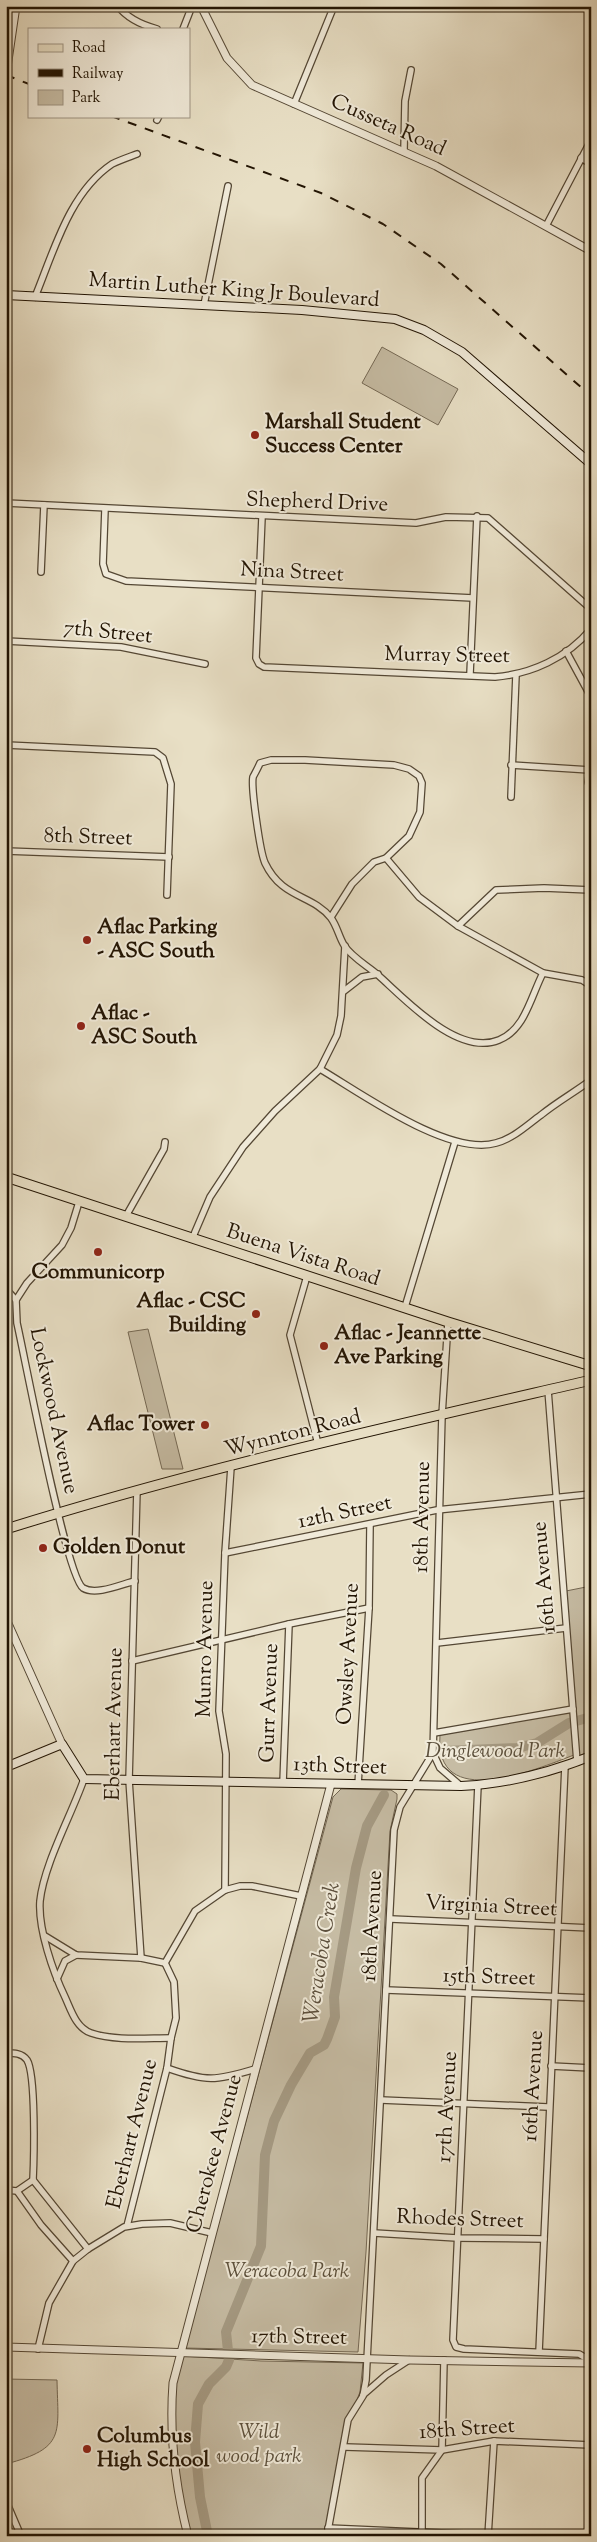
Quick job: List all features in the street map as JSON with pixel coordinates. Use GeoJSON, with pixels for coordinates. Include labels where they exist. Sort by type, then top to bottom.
{"type":"FeatureCollection","features":[{"type":"Feature","properties":{"kind":"main road","name":"Martin Luther King Jr Boulevard"},"geometry":{"type":"LineString","coordinates":[[6,295],[358,314],[395,319],[424,330],[462,352],[591,464]]}},
{"type":"Feature","properties":{"kind":"main road","name":"Buena Vista Road"},"geometry":{"type":"LineString","coordinates":[[6,1177],[448,1322],[591,1366]]}},
{"type":"Feature","properties":{"kind":"main road","name":"Wynnton Road"},"geometry":{"type":"LineString","coordinates":[[6,1529],[137,1490],[318,1444],[591,1380]]}},
{"type":"Feature","properties":{"kind":"main road"},"geometry":{"type":"LineString","coordinates":[[6,1767],[62,1744],[84,1779]]}},
{"type":"Feature","properties":{"kind":"main road","name":"13th Street"},"geometry":{"type":"LineString","coordinates":[[84,1779],[461,1786],[520,1778],[565,1766],[591,1756]]}},
{"type":"Feature","properties":{"kind":"street"},"geometry":{"type":"LineString","coordinates":[[6,74],[16,6]]}},
{"type":"Feature","properties":{"kind":"street"},"geometry":{"type":"LineString","coordinates":[[118,6],[124,14],[145,26],[153,28]]}},
{"type":"Feature","properties":{"kind":"street"},"geometry":{"type":"LineString","coordinates":[[183,28],[192,6]]}},
{"type":"Feature","properties":{"kind":"street","name":"Cusseta Road"},"geometry":{"type":"LineString","coordinates":[[201,6],[226,58],[240,75],[263,91],[404,150],[591,251]]}},
{"type":"Feature","properties":{"kind":"street"},"geometry":{"type":"LineString","coordinates":[[294,104],[334,6]]}},
{"type":"Feature","properties":{"kind":"street"},"geometry":{"type":"LineString","coordinates":[[404,150],[405,101],[411,70]]}},
{"type":"Feature","properties":{"kind":"street"},"geometry":{"type":"LineString","coordinates":[[546,226],[591,140]]}},
{"type":"Feature","properties":{"kind":"street"},"geometry":{"type":"LineString","coordinates":[[35,296],[66,222],[80,197],[111,165],[137,154]]}},
{"type":"Feature","properties":{"kind":"street"},"geometry":{"type":"LineString","coordinates":[[581,158],[591,164]]}},
{"type":"Feature","properties":{"kind":"street"},"geometry":{"type":"LineString","coordinates":[[204,305],[228,186]]}},
{"type":"Feature","properties":{"kind":"street","name":"Shepherd Drive"},"geometry":{"type":"LineString","coordinates":[[6,503],[262,517],[416,523],[446,516],[477,516],[488,518],[591,609]]}},
{"type":"Feature","properties":{"kind":"street"},"geometry":{"type":"LineString","coordinates":[[41,572],[44,505]]}},
{"type":"Feature","properties":{"kind":"street","name":"Nina Street"},"geometry":{"type":"LineString","coordinates":[[105,509],[102,564],[106,574],[126,581],[473,598]]}},
{"type":"Feature","properties":{"kind":"street"},"geometry":{"type":"LineString","coordinates":[[470,674],[477,516]]}},
{"type":"Feature","properties":{"kind":"street"},"geometry":{"type":"LineString","coordinates":[[260,588],[262,517]]}},
{"type":"Feature","properties":{"kind":"street","name":"Murray Street"},"geometry":{"type":"LineString","coordinates":[[260,588],[256,658],[259,664],[264,667],[470,674],[495,677],[516,675],[536,669],[566,651],[591,629]]}},
{"type":"Feature","properties":{"kind":"street","name":"7th Street"},"geometry":{"type":"LineString","coordinates":[[6,641],[121,647],[205,664]]}},
{"type":"Feature","properties":{"kind":"street"},"geometry":{"type":"LineString","coordinates":[[566,651],[591,697]]}},
{"type":"Feature","properties":{"kind":"street"},"geometry":{"type":"LineString","coordinates":[[511,797],[516,675]]}},
{"type":"Feature","properties":{"kind":"street"},"geometry":{"type":"LineString","coordinates":[[6,745],[154,752],[163,758],[172,784],[168,895]]}},
{"type":"Feature","properties":{"kind":"street"},"geometry":{"type":"LineString","coordinates":[[331,917],[352,884],[374,862],[386,858],[409,836],[420,812],[422,783],[419,776],[394,765],[280,760],[260,763],[254,777],[253,793],[264,862],[277,882],[331,917],[345,946],[408,1002],[451,1035],[478,1044],[497,1042],[508,1036],[518,1028],[543,973]]}},
{"type":"Feature","properties":{"kind":"street"},"geometry":{"type":"LineString","coordinates":[[511,764],[590,767],[590,789]]}},
{"type":"Feature","properties":{"kind":"street","name":"8th Street"},"geometry":{"type":"LineString","coordinates":[[6,851],[169,857]]}},
{"type":"Feature","properties":{"kind":"street"},"geometry":{"type":"LineString","coordinates":[[386,858],[419,897],[458,926],[543,973],[582,980],[591,986]]}},
{"type":"Feature","properties":{"kind":"street"},"geometry":{"type":"LineString","coordinates":[[458,926],[496,890],[544,888],[591,890]]}},
{"type":"Feature","properties":{"kind":"street"},"geometry":{"type":"LineString","coordinates":[[192,1239],[210,1197],[244,1147],[276,1111],[320,1069],[337,1035],[344,991],[345,946]]}},
{"type":"Feature","properties":{"kind":"street"},"geometry":{"type":"LineString","coordinates":[[344,991],[362,977],[378,974]]}},
{"type":"Feature","properties":{"kind":"street"},"geometry":{"type":"LineString","coordinates":[[320,1069],[392,1111],[455,1142],[476,1146],[496,1144],[518,1134],[591,1080]]}},
{"type":"Feature","properties":{"kind":"street"},"geometry":{"type":"LineString","coordinates":[[126,1216],[164,1149],[165,1142]]}},
{"type":"Feature","properties":{"kind":"street"},"geometry":{"type":"LineString","coordinates":[[405,1307],[455,1142]]}},
{"type":"Feature","properties":{"kind":"street","name":"Lockwood Avenue"},"geometry":{"type":"LineString","coordinates":[[79,1202],[71,1228],[62,1245],[26,1283],[16,1300],[17,1323],[58,1513],[77,1580],[81,1586],[94,1591],[135,1581]]}},
{"type":"Feature","properties":{"kind":"street"},"geometry":{"type":"LineString","coordinates":[[307,1276],[290,1335],[318,1444]]}},
{"type":"Feature","properties":{"kind":"street"},"geometry":{"type":"LineString","coordinates":[[6,1289],[16,1300]]}},
{"type":"Feature","properties":{"kind":"street","name":"18th Avenue"},"geometry":{"type":"LineString","coordinates":[[327,2536],[345,2447],[348,2420],[363,2396],[368,2357],[394,1830],[400,1807],[433,1754],[442,1416],[448,1322]]}},
{"type":"Feature","properties":{"kind":"street","name":"16th Avenue"},"geometry":{"type":"LineString","coordinates":[[548,1390],[577,1762]]}},
{"type":"Feature","properties":{"kind":"street","name":"Munro Avenue"},"geometry":{"type":"LineString","coordinates":[[225,1890],[226,1754],[218,1711],[231,1467]]}},
{"type":"Feature","properties":{"kind":"street","name":"Eberhart Avenue"},"geometry":{"type":"LineString","coordinates":[[137,1490],[129,1780],[141,1958]]}},
{"type":"Feature","properties":{"kind":"street","name":"12th Street"},"geometry":{"type":"LineString","coordinates":[[225,1553],[439,1510],[591,1494]]}},
{"type":"Feature","properties":{"kind":"street","name":"Owsley Avenue"},"geometry":{"type":"LineString","coordinates":[[358,1785],[369,1608],[370,1525]]}},
{"type":"Feature","properties":{"kind":"street"},"geometry":{"type":"LineString","coordinates":[[132,1661],[289,1624],[369,1608]]}},
{"type":"Feature","properties":{"kind":"street"},"geometry":{"type":"LineString","coordinates":[[6,1619],[62,1744]]}},
{"type":"Feature","properties":{"kind":"street","name":"Gurr Avenue"},"geometry":{"type":"LineString","coordinates":[[283,1783],[289,1624]]}},
{"type":"Feature","properties":{"kind":"street"},"geometry":{"type":"LineString","coordinates":[[437,1643],[566,1628]]}},
{"type":"Feature","properties":{"kind":"street"},"geometry":{"type":"LineString","coordinates":[[434,1733],[573,1708]]}},
{"type":"Feature","properties":{"kind":"street"},"geometry":{"type":"LineString","coordinates":[[433,1754],[440,1768],[461,1786]]}},
{"type":"Feature","properties":{"kind":"street","name":"16th Avenue"},"geometry":{"type":"LineString","coordinates":[[539,2352],[548,2107],[552,2066],[556,1927],[565,1766]]}},
{"type":"Feature","properties":{"kind":"street"},"geometry":{"type":"LineString","coordinates":[[84,1779],[44,1881],[40,1915],[56,1980],[81,2028],[91,2033],[171,2038]]}},
{"type":"Feature","properties":{"kind":"street","name":"Cherokee Avenue"},"geometry":{"type":"LineString","coordinates":[[188,2536],[174,2473],[171,2414],[173,2384],[331,1784]]}},
{"type":"Feature","properties":{"kind":"street","name":"17th Avenue"},"geometry":{"type":"LineString","coordinates":[[478,1785],[465,2105],[456,2238],[453,2340],[456,2347],[473,2350],[539,2352]]}},
{"type":"Feature","properties":{"kind":"street"},"geometry":{"type":"LineString","coordinates":[[45,1936],[76,1955],[141,1958],[165,1963],[195,1911],[225,1890],[240,1886],[252,1886],[301,1896]]}},
{"type":"Feature","properties":{"kind":"street","name":"Virginia Street"},"geometry":{"type":"LineString","coordinates":[[391,1918],[591,1928]]}},
{"type":"Feature","properties":{"kind":"street"},"geometry":{"type":"LineString","coordinates":[[56,1980],[65,1961],[76,1955]]}},
{"type":"Feature","properties":{"kind":"street","name":"Eberhart Avenue"},"geometry":{"type":"LineString","coordinates":[[128,2226],[167,2068],[176,2018],[174,1982],[165,1963]]}},
{"type":"Feature","properties":{"kind":"street","name":"15th Street"},"geometry":{"type":"LineString","coordinates":[[386,1990],[591,1998]]}},
{"type":"Feature","properties":{"kind":"street"},"geometry":{"type":"LineString","coordinates":[[6,2053],[19,2053],[29,2064],[32,2088],[33,2180],[88,2249]]}},
{"type":"Feature","properties":{"kind":"street"},"geometry":{"type":"LineString","coordinates":[[552,2066],[591,2068]]}},
{"type":"Feature","properties":{"kind":"street"},"geometry":{"type":"LineString","coordinates":[[167,2068],[183,2075],[211,2080],[255,2069]]}},
{"type":"Feature","properties":{"kind":"street"},"geometry":{"type":"LineString","coordinates":[[381,2100],[548,2107]]}},
{"type":"Feature","properties":{"kind":"street"},"geometry":{"type":"LineString","coordinates":[[6,2190],[17,2191],[33,2180]]}},
{"type":"Feature","properties":{"kind":"street"},"geometry":{"type":"LineString","coordinates":[[17,2191],[41,2226],[73,2261]]}},
{"type":"Feature","properties":{"kind":"street"},"geometry":{"type":"LineString","coordinates":[[38,2349],[49,2303],[73,2261],[88,2249],[128,2226],[170,2223],[212,2233]]}},
{"type":"Feature","properties":{"kind":"street","name":"Rhodes Street"},"geometry":{"type":"LineString","coordinates":[[374,2233],[456,2238],[544,2240]]}},
{"type":"Feature","properties":{"kind":"street","name":"17th Street"},"geometry":{"type":"LineString","coordinates":[[6,2347],[368,2357],[409,2360],[591,2362]]}},
{"type":"Feature","properties":{"kind":"street"},"geometry":{"type":"LineString","coordinates":[[539,2352],[579,2354],[591,2362]]}},
{"type":"Feature","properties":{"kind":"street"},"geometry":{"type":"LineString","coordinates":[[363,2396],[386,2375],[409,2360]]}},
{"type":"Feature","properties":{"kind":"street"},"geometry":{"type":"LineString","coordinates":[[423,2535],[422,2478],[442,2450],[444,2360]]}},
{"type":"Feature","properties":{"kind":"street"},"geometry":{"type":"LineString","coordinates":[[488,2536],[494,2441]]}},
{"type":"Feature","properties":{"kind":"street","name":"18th Street"},"geometry":{"type":"LineString","coordinates":[[345,2447],[442,2450],[494,2441],[591,2445]]}},
{"type":"Feature","properties":{"kind":"street"},"geometry":{"type":"LineString","coordinates":[[6,2501],[21,2536]]}},
{"type":"Feature","properties":{"kind":"street"},"geometry":{"type":"LineString","coordinates":[[328,2528],[423,2535],[509,2536]]}},
{"type":"Feature","properties":{"kind":"green space"},"geometry":{"type":"Polygon","coordinates":[[[382,347],[458,389],[438,425],[362,383],[382,347]]]}},
{"type":"Feature","properties":{"kind":"green space"},"geometry":{"type":"Polygon","coordinates":[[[148,1329],[183,1469],[162,1469],[128,1332],[148,1329]]]}},
{"type":"Feature","properties":{"kind":"green space","name":"Dinglewood Park"},"geometry":{"type":"Polygon","coordinates":[[[591,1586],[591,1754],[579,1758],[566,1591],[591,1586]]]}},
{"type":"Feature","properties":{"kind":"green space","name":"Dinglewood Park"},"geometry":{"type":"Polygon","coordinates":[[[571,1712],[574,1755],[557,1762],[513,1776],[490,1780],[469,1779],[453,1773],[442,1759],[440,1735],[571,1712]]]}},
{"type":"Feature","properties":{"kind":"green space","name":"Weracoba Park"},"geometry":{"type":"Polygon","coordinates":[[[341,1789],[391,1790],[397,1794],[390,1831],[366,2252],[358,2352],[185,2348],[333,1797],[341,1789]]]}},
{"type":"Feature","properties":{"kind":"green space","name":"Wild wood park"},"geometry":{"type":"Polygon","coordinates":[[[183,2356],[261,2361],[363,2363],[360,2392],[344,2433],[325,2536],[191,2536],[181,2485],[175,2432],[175,2393],[183,2356]]]}},
{"type":"Feature","properties":{"kind":"green space"},"geometry":{"type":"Polygon","coordinates":[[[6,2379],[57,2380],[58,2414],[57,2426],[49,2445],[39,2452],[6,2464],[6,2379]]]}},
{"type":"Feature","properties":{"kind":"waterway","name":"Weracoba Creek"},"geometry":{"type":"LineString","coordinates":[[445,1751],[517,1748],[537,1743],[569,1723],[591,1717]]}},
{"type":"Feature","properties":{"kind":"waterway","name":"Weracoba Creek"},"geometry":{"type":"LineString","coordinates":[[208,2536],[200,2497],[195,2442],[198,2404],[209,2384],[226,2367],[229,2360],[226,2332],[261,2246],[265,2155],[274,2121],[291,2085],[310,2053],[324,2045],[335,2017],[334,1997],[356,1868],[367,1826],[384,1795]]}},
{"type":"Feature","properties":{"kind":"railway"},"geometry":{"type":"LineString","coordinates":[[6,75],[28,84]]}},
{"type":"Feature","properties":{"kind":"railway"},"geometry":{"type":"LineString","coordinates":[[116,118],[321,193],[383,224],[441,264],[591,396]]}},
{"type":"Feature","properties":{"kind":"place","name":"Marshall Student Success Center"},"geometry":{"type":"Point","coordinates":[255,435]}},
{"type":"Feature","properties":{"kind":"place","name":"Aflac Parking - ASC South"},"geometry":{"type":"Point","coordinates":[87,940]}},
{"type":"Feature","properties":{"kind":"place","name":"Aflac - ASC South"},"geometry":{"type":"Point","coordinates":[81,1026]}},
{"type":"Feature","properties":{"kind":"place","name":"Communicorp"},"geometry":{"type":"Point","coordinates":[98,1252]}},
{"type":"Feature","properties":{"kind":"place","name":"Aflac - CSC Building"},"geometry":{"type":"Point","coordinates":[256,1314]}},
{"type":"Feature","properties":{"kind":"place","name":"Aflac - Jeannette Ave Parking"},"geometry":{"type":"Point","coordinates":[324,1346]}},
{"type":"Feature","properties":{"kind":"place","name":"Aflac Tower"},"geometry":{"type":"Point","coordinates":[205,1425]}},
{"type":"Feature","properties":{"kind":"place","name":"Golden Donut"},"geometry":{"type":"Point","coordinates":[43,1548]}},
{"type":"Feature","properties":{"kind":"place","name":"Columbus High School"},"geometry":{"type":"Point","coordinates":[87,2449]}}]}
